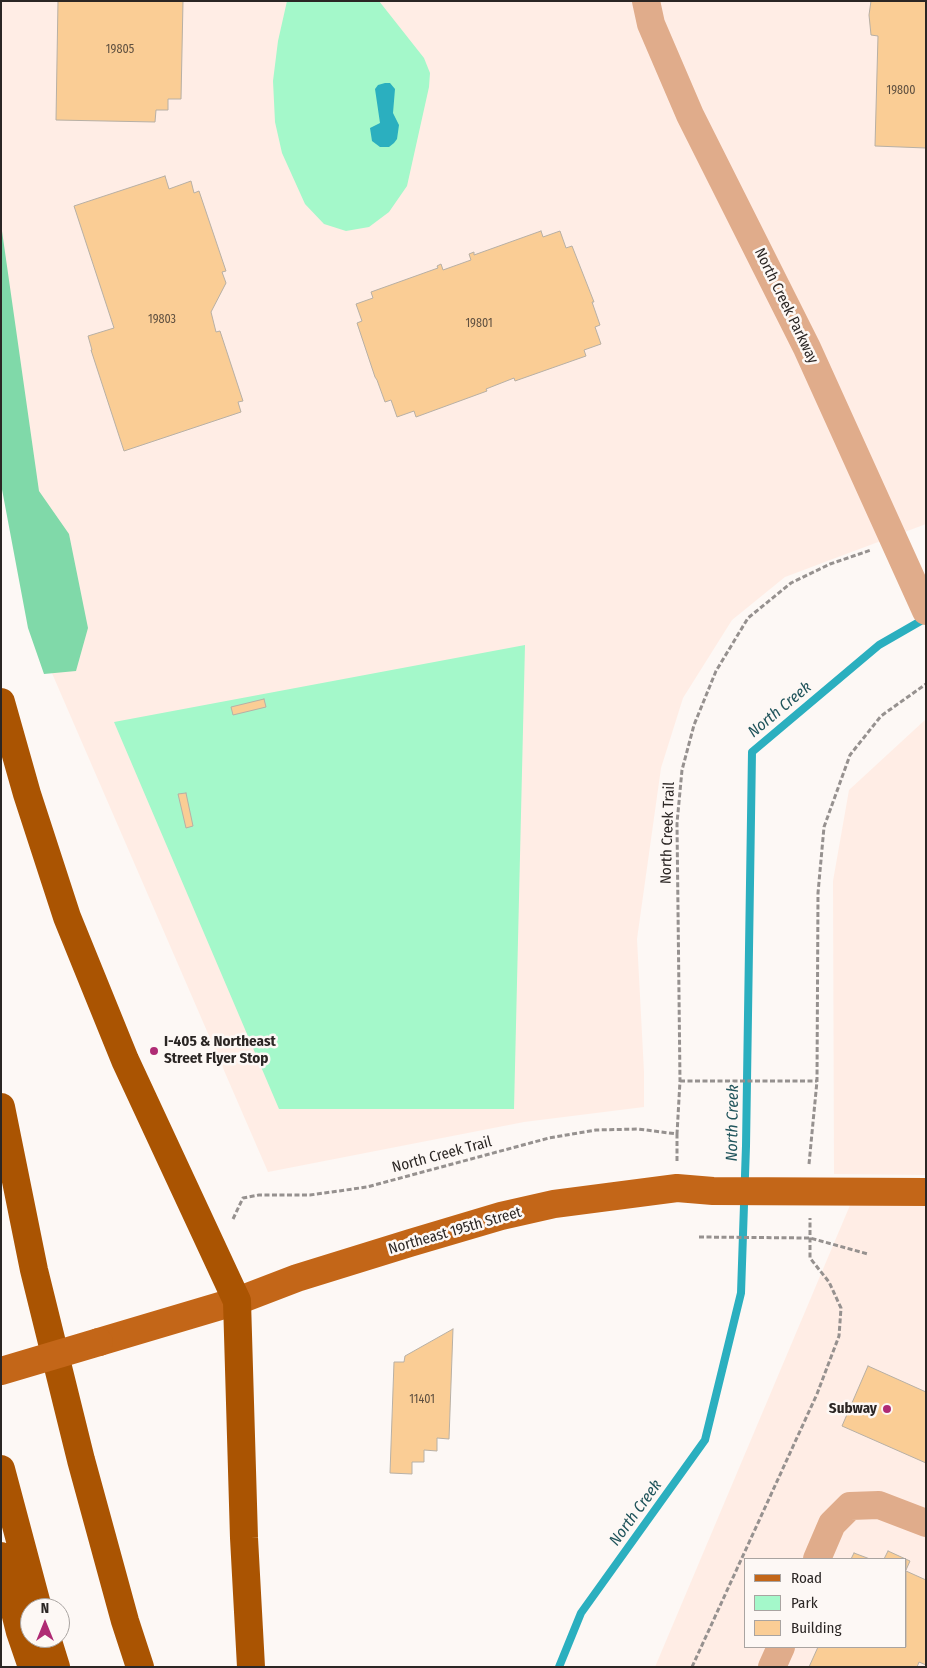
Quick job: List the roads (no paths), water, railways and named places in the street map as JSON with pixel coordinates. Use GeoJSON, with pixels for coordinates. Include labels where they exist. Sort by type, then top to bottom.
{"type":"FeatureCollection","features":[{"type":"Feature","properties":{"kind":"highway"},"geometry":{"type":"LineString","coordinates":[[1,702],[27,794],[68,917],[125,1060],[237,1301],[250,1667]]}},
{"type":"Feature","properties":{"kind":"highway"},"geometry":{"type":"LineString","coordinates":[[1,1106],[34,1270],[78,1451],[125,1621],[140,1667]]}},
{"type":"Feature","properties":{"kind":"highway"},"geometry":{"type":"LineString","coordinates":[[1,1470],[35,1598]]}},
{"type":"Feature","properties":{"kind":"highway"},"geometry":{"type":"LineString","coordinates":[[1,1556],[20,1632],[32,1667]]}},
{"type":"Feature","properties":{"kind":"highway"},"geometry":{"type":"LineString","coordinates":[[50,1648],[56,1667]]}},
{"type":"Feature","properties":{"kind":"main road","name":"Northeast 195th Street"},"geometry":{"type":"LineString","coordinates":[[1,1371],[237,1301],[297,1278],[410,1243],[501,1216],[554,1204],[677,1188],[713,1191],[926,1192]]}},
{"type":"Feature","properties":{"kind":"street","name":"North Creek Parkway"},"geometry":{"type":"LineString","coordinates":[[646,1],[651,24],[690,115],[807,348],[926,611]]}},
{"type":"Feature","properties":{"kind":"street"},"geometry":{"type":"LineString","coordinates":[[818,1558],[832,1524],[850,1506],[879,1504],[926,1523]]}},
{"type":"Feature","properties":{"kind":"street"},"geometry":{"type":"LineString","coordinates":[[772,1667],[781,1648]]}},
{"type":"Feature","properties":{"kind":"water"},"geometry":{"type":"Polygon","coordinates":[[[390,83],[395,89],[393,113],[399,125],[397,139],[394,143],[389,147],[380,147],[372,141],[370,128],[380,123],[375,89],[378,85],[390,83]]]}},
{"type":"Feature","properties":{"kind":"waterway","name":"North Creek"},"geometry":{"type":"LineString","coordinates":[[559,1667],[581,1613],[705,1440],[741,1293],[746,1146],[752,752],[879,645],[926,618]]}},
{"type":"Feature","properties":{"kind":"place","name":"I-405 & Northeast Street Flyer Stop"},"geometry":{"type":"Point","coordinates":[154,1051]}},
{"type":"Feature","properties":{"kind":"place","name":"Subway"},"geometry":{"type":"Point","coordinates":[887,1409]}}]}
